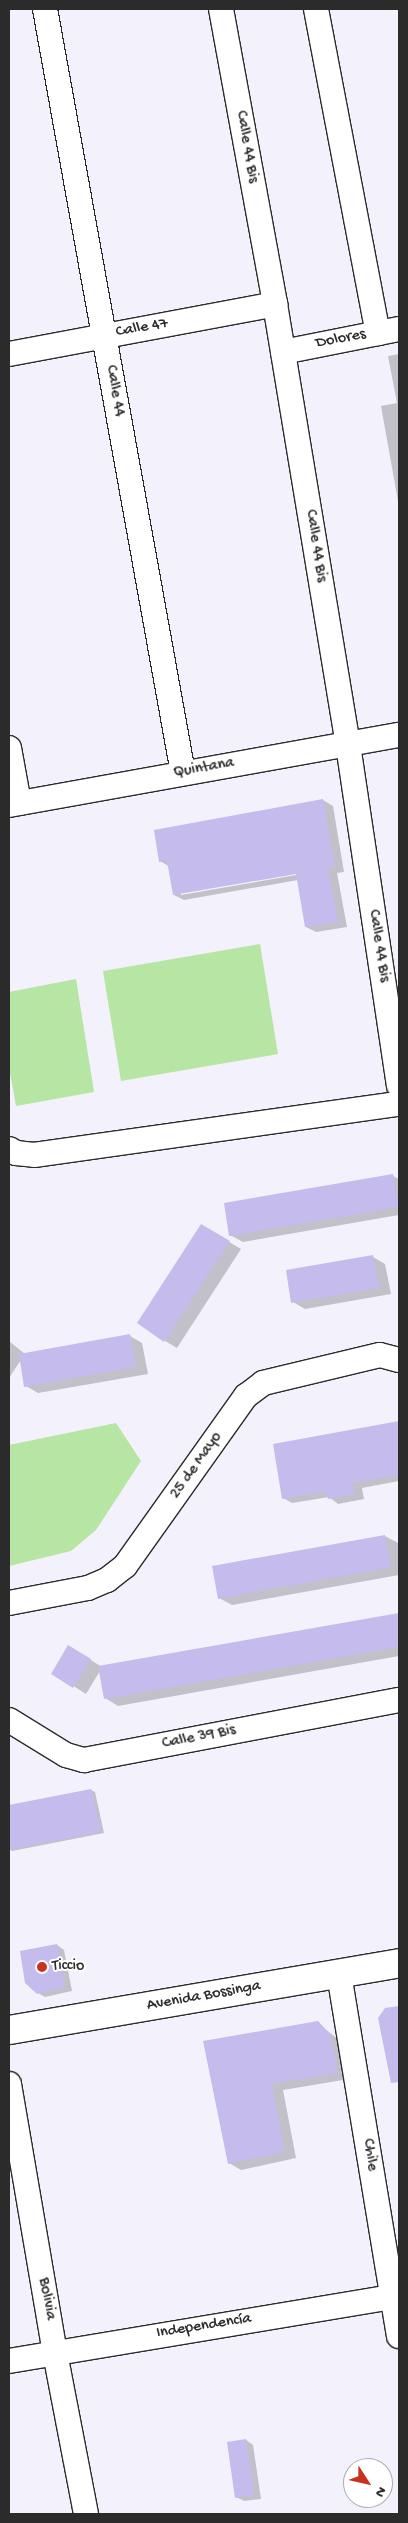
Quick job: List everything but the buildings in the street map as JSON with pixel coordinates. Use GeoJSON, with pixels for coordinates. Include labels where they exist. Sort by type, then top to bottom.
{"type":"FeatureCollection","features":[{"type":"Feature","properties":{"kind":"main road","name":"Avenida Bossinga"},"geometry":{"type":"LineString","coordinates":[[9,2030],[399,1963]]}},
{"type":"Feature","properties":{"kind":"street","name":"Calle 44"},"geometry":{"type":"LineString","coordinates":[[45,9],[183,773]]}},
{"type":"Feature","properties":{"kind":"street","name":"Calle 44 Bis"},"geometry":{"type":"LineString","coordinates":[[221,9],[283,352],[348,745],[399,1085]]}},
{"type":"Feature","properties":{"kind":"street"},"geometry":{"type":"LineString","coordinates":[[316,9],[388,331]]}},
{"type":"Feature","properties":{"kind":"street","name":"Calle 47"},"geometry":{"type":"LineString","coordinates":[[9,354],[275,304]]}},
{"type":"Feature","properties":{"kind":"street","name":"Dolores"},"geometry":{"type":"LineString","coordinates":[[283,352],[388,331]]}},
{"type":"Feature","properties":{"kind":"street","name":"Quintana"},"geometry":{"type":"LineString","coordinates":[[14,804],[399,736]]}},
{"type":"Feature","properties":{"kind":"street"},"geometry":{"type":"LineString","coordinates":[[9,748],[14,804]]}},
{"type":"Feature","properties":{"kind":"street"},"geometry":{"type":"LineString","coordinates":[[9,1149],[16,1153],[34,1155],[399,1104]]}},
{"type":"Feature","properties":{"kind":"street","name":"25 de Mayo"},"geometry":{"type":"LineString","coordinates":[[9,1603],[88,1588],[107,1580],[125,1566],[246,1396],[263,1383],[380,1355],[398,1356]]}},
{"type":"Feature","properties":{"kind":"street","name":"Calle 39 Bis"},"geometry":{"type":"LineString","coordinates":[[9,1720],[66,1755],[84,1760],[399,1700]]}},
{"type":"Feature","properties":{"kind":"street","name":"Chile"},"geometry":{"type":"LineString","coordinates":[[339,1974],[396,2296],[399,2336]]}},
{"type":"Feature","properties":{"kind":"street","name":"Bolivia"},"geometry":{"type":"LineString","coordinates":[[9,2084],[55,2353],[86,2514]]}},
{"type":"Feature","properties":{"kind":"street","name":"Independencía"},"geometry":{"type":"LineString","coordinates":[[9,2361],[396,2296]]}},
{"type":"Feature","properties":{"kind":"green space"},"geometry":{"type":"Polygon","coordinates":[[[260,944],[278,1054],[121,1081],[103,971],[260,944]]]}},
{"type":"Feature","properties":{"kind":"green space"},"geometry":{"type":"Polygon","coordinates":[[[76,979],[94,1092],[16,1106],[9,1067],[9,992],[76,979]]]}},
{"type":"Feature","properties":{"kind":"green space"},"geometry":{"type":"Polygon","coordinates":[[[116,1423],[141,1461],[96,1530],[71,1551],[9,1566],[9,1445],[116,1423]]]}},
{"type":"Feature","properties":{"kind":"place","name":"Ticcio"},"geometry":{"type":"Point","coordinates":[42,1967]}}]}
